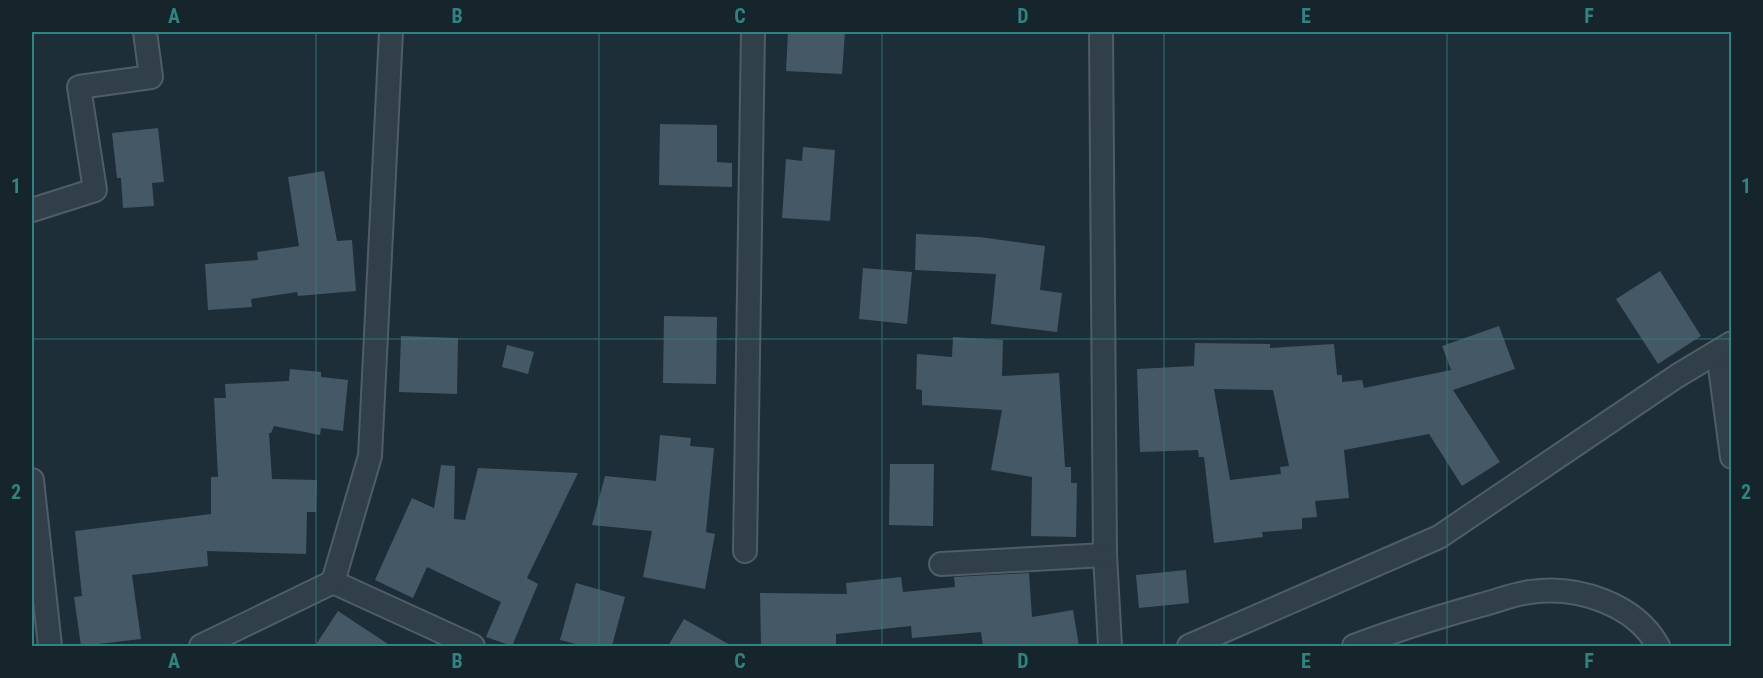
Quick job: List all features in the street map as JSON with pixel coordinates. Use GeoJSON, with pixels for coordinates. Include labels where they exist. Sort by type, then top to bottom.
{"type":"FeatureCollection","features":[{"type":"Feature","properties":{"kind":"street"},"geometry":{"type":"LineString","coordinates":[[32,210],[95,190],[79,87],[151,77],[145,32]]}},
{"type":"Feature","properties":{"kind":"street"},"geometry":{"type":"LineString","coordinates":[[201,646],[333,582],[370,456],[391,32]]}},
{"type":"Feature","properties":{"kind":"street"},"geometry":{"type":"LineString","coordinates":[[745,551],[753,32]]}},
{"type":"Feature","properties":{"kind":"street"},"geometry":{"type":"LineString","coordinates":[[1101,32],[1105,555],[1110,646]]}},
{"type":"Feature","properties":{"kind":"street"},"geometry":{"type":"LineString","coordinates":[[1189,646],[1439,537],[1677,376],[1725,348],[1731,456]]}},
{"type":"Feature","properties":{"kind":"street"},"geometry":{"type":"LineString","coordinates":[[32,480],[50,646]]}},
{"type":"Feature","properties":{"kind":"street"},"geometry":{"type":"LineString","coordinates":[[941,564],[1105,555]]}},
{"type":"Feature","properties":{"kind":"street"},"geometry":{"type":"LineString","coordinates":[[333,582],[473,646]]}},
{"type":"Feature","properties":{"kind":"street"},"geometry":{"type":"LineString","coordinates":[[1354,646],[1399,628],[1530,591],[1568,592],[1608,602],[1629,614],[1650,632],[1658,646]]}},
{"type":"Feature","properties":{"kind":"building"},"geometry":{"type":"Polygon","coordinates":[[[788,32],[845,32],[842,74],[786,71],[788,32]]]}},
{"type":"Feature","properties":{"kind":"building"},"geometry":{"type":"Polygon","coordinates":[[[660,124],[717,125],[717,162],[732,163],[732,187],[659,185],[660,124]]]}},
{"type":"Feature","properties":{"kind":"building"},"geometry":{"type":"Polygon","coordinates":[[[158,128],[164,182],[152,183],[154,206],[123,208],[121,178],[117,178],[112,133],[158,128]]]}},
{"type":"Feature","properties":{"kind":"building"},"geometry":{"type":"Polygon","coordinates":[[[803,147],[835,150],[830,221],[782,218],[786,159],[802,161],[803,147]]]}},
{"type":"Feature","properties":{"kind":"building"},"geometry":{"type":"Polygon","coordinates":[[[324,171],[337,241],[352,240],[356,291],[298,296],[297,292],[251,299],[252,307],[208,310],[205,264],[258,260],[257,252],[299,246],[288,177],[324,171]]]}},
{"type":"Feature","properties":{"kind":"building"},"geometry":{"type":"Polygon","coordinates":[[[916,234],[979,237],[1045,246],[1040,290],[1062,293],[1057,332],[991,324],[996,274],[915,270],[916,234]]]}},
{"type":"Feature","properties":{"kind":"building"},"geometry":{"type":"Polygon","coordinates":[[[863,268],[912,272],[907,324],[859,319],[863,268]]]}},
{"type":"Feature","properties":{"kind":"building"},"geometry":{"type":"Polygon","coordinates":[[[1660,271],[1701,336],[1658,364],[1616,299],[1660,271]]]}},
{"type":"Feature","properties":{"kind":"building"},"geometry":{"type":"Polygon","coordinates":[[[664,316],[717,317],[716,384],[663,383],[664,316]]]}},
{"type":"Feature","properties":{"kind":"building"},"geometry":{"type":"Polygon","coordinates":[[[1499,326],[1515,369],[1453,390],[1500,462],[1462,486],[1429,434],[1344,450],[1349,498],[1315,501],[1317,517],[1302,518],[1302,529],[1262,532],[1263,537],[1214,543],[1204,457],[1199,457],[1198,450],[1140,452],[1137,369],[1194,366],[1195,343],[1270,344],[1270,348],[1334,344],[1337,375],[1342,375],[1342,382],[1362,380],[1364,388],[1451,370],[1442,346],[1499,326]],[[1214,389],[1230,480],[1281,474],[1280,467],[1289,466],[1273,390],[1214,389]]]}},
{"type":"Feature","properties":{"kind":"building"},"geometry":{"type":"Polygon","coordinates":[[[401,336],[458,338],[457,394],[399,392],[401,336]]]}},
{"type":"Feature","properties":{"kind":"building"},"geometry":{"type":"Polygon","coordinates":[[[953,337],[1003,340],[1002,376],[1059,373],[1065,467],[1071,467],[1071,483],[1077,483],[1076,537],[1031,536],[1032,477],[991,470],[1002,410],[922,405],[922,390],[916,389],[917,354],[952,357],[953,337]]]}},
{"type":"Feature","properties":{"kind":"building"},"geometry":{"type":"Polygon","coordinates":[[[507,345],[534,352],[528,374],[502,367],[507,345]]]}},
{"type":"Feature","properties":{"kind":"building"},"geometry":{"type":"Polygon","coordinates":[[[290,369],[321,372],[321,377],[348,380],[343,431],[321,428],[320,435],[274,426],[269,433],[272,479],[317,480],[316,512],[307,512],[306,554],[207,551],[208,566],[132,575],[141,639],[81,646],[74,597],[82,596],[75,531],[211,514],[211,477],[218,477],[214,398],[226,398],[225,384],[289,381],[290,369]]]}},
{"type":"Feature","properties":{"kind":"building"},"geometry":{"type":"Polygon","coordinates":[[[660,435],[691,438],[690,446],[714,448],[706,532],[715,534],[705,589],[643,577],[652,531],[592,525],[605,476],[656,481],[660,435]]]}},
{"type":"Feature","properties":{"kind":"building"},"geometry":{"type":"Polygon","coordinates":[[[890,464],[934,464],[933,526],[889,525],[890,464]]]}},
{"type":"Feature","properties":{"kind":"building"},"geometry":{"type":"Polygon","coordinates":[[[441,465],[455,466],[454,519],[465,520],[478,468],[578,473],[527,578],[538,584],[512,646],[486,637],[501,602],[427,567],[413,598],[375,580],[412,498],[434,508],[441,465]]]}},
{"type":"Feature","properties":{"kind":"building"},"geometry":{"type":"Polygon","coordinates":[[[1186,570],[1189,603],[1139,608],[1136,575],[1186,570]]]}},
{"type":"Feature","properties":{"kind":"building"},"geometry":{"type":"Polygon","coordinates":[[[1029,573],[1032,617],[1073,610],[1079,646],[983,646],[981,632],[912,638],[911,626],[836,634],[836,646],[761,646],[760,593],[847,594],[846,583],[901,577],[903,592],[955,587],[954,577],[1029,573]]]}},
{"type":"Feature","properties":{"kind":"building"},"geometry":{"type":"Polygon","coordinates":[[[576,583],[625,597],[612,646],[584,646],[560,640],[576,583]]]}},
{"type":"Feature","properties":{"kind":"building"},"geometry":{"type":"Polygon","coordinates":[[[338,611],[391,646],[315,646],[338,611]]]}},
{"type":"Feature","properties":{"kind":"building"},"geometry":{"type":"Polygon","coordinates":[[[684,619],[732,646],[668,646],[684,619]]]}}]}
